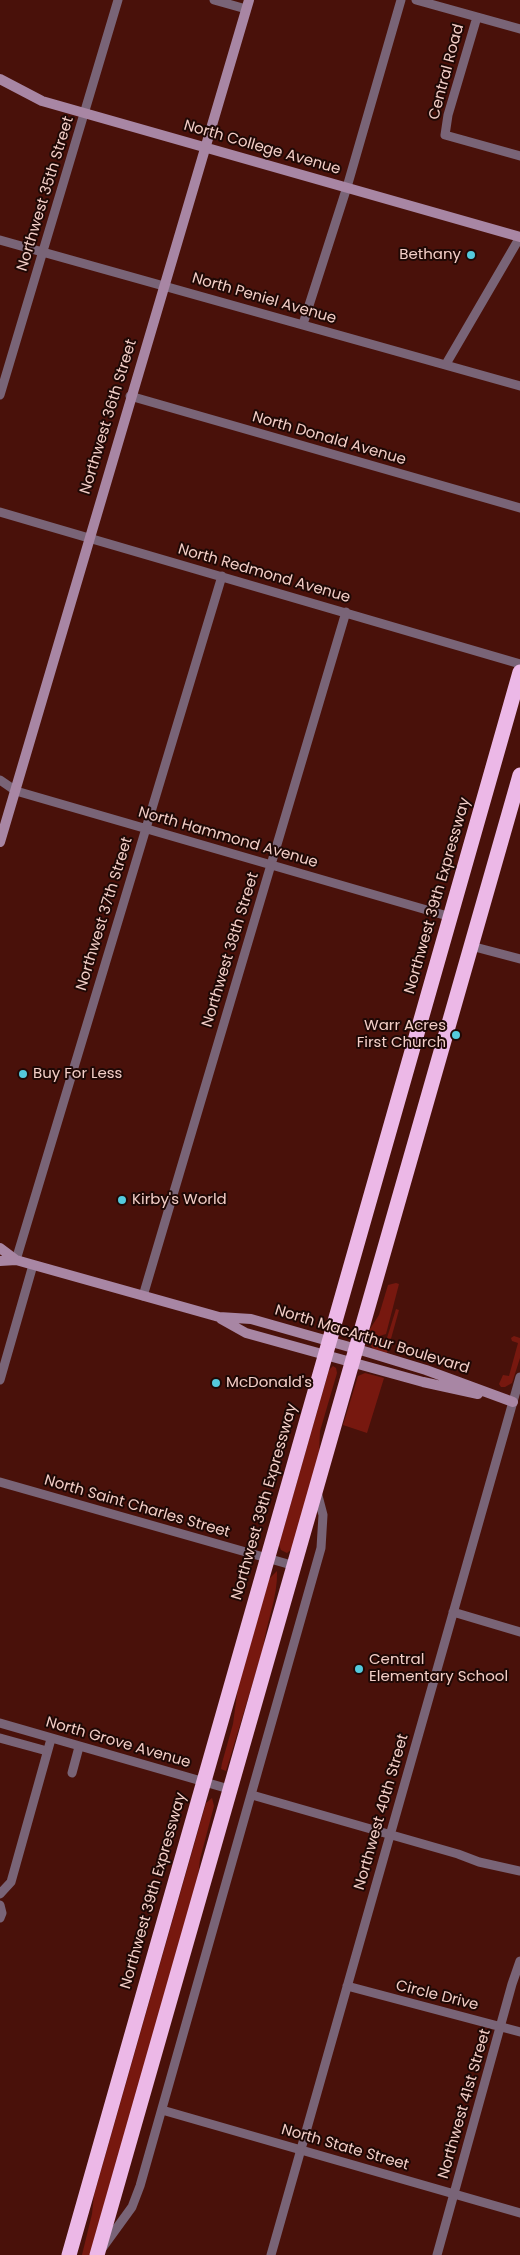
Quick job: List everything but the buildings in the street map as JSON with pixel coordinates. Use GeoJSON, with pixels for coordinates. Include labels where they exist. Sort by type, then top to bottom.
{"type":"FeatureCollection","features":[{"type":"Feature","properties":{"kind":"highway","name":"Northwest 39th Expressway"},"geometry":{"type":"LineString","coordinates":[[69,2255],[520,672]]}},
{"type":"Feature","properties":{"kind":"highway"},"geometry":{"type":"LineString","coordinates":[[97,2255],[520,775]]}},
{"type":"Feature","properties":{"kind":"highway"},"geometry":{"type":"LineString","coordinates":[[484,799],[510,807]]}},
{"type":"Feature","properties":{"kind":"highway"},"geometry":{"type":"LineString","coordinates":[[451,916],[477,924]]}},
{"type":"Feature","properties":{"kind":"highway"},"geometry":{"type":"LineString","coordinates":[[445,938],[471,946]]}},
{"type":"Feature","properties":{"kind":"main road","name":"Northwest 36th Street"},"geometry":{"type":"LineString","coordinates":[[0,842],[130,396],[248,4]]}},
{"type":"Feature","properties":{"kind":"main road","name":"North College Avenue"},"geometry":{"type":"LineString","coordinates":[[0,79],[42,101],[520,237]]}},
{"type":"Feature","properties":{"kind":"main road","name":"North MacArthur Boulevard"},"geometry":{"type":"LineString","coordinates":[[0,1248],[16,1260]]}},
{"type":"Feature","properties":{"kind":"main road","name":"North MacArthur Boulevard"},"geometry":{"type":"LineString","coordinates":[[0,1261],[16,1260],[219,1317],[250,1319],[327,1349],[354,1356],[424,1382],[516,1403]]}},
{"type":"Feature","properties":{"kind":"main road","name":"North MacArthur Boulevard"},"geometry":{"type":"LineString","coordinates":[[219,1317],[246,1333],[426,1370],[516,1403]]}},
{"type":"Feature","properties":{"kind":"street","name":"Northwest 35th Street"},"geometry":{"type":"LineString","coordinates":[[0,395],[86,113],[118,0]]}},
{"type":"Feature","properties":{"kind":"street"},"geometry":{"type":"LineString","coordinates":[[214,0],[248,4]]}},
{"type":"Feature","properties":{"kind":"street"},"geometry":{"type":"LineString","coordinates":[[303,324],[347,187],[401,0]]}},
{"type":"Feature","properties":{"kind":"street"},"geometry":{"type":"LineString","coordinates":[[416,0],[520,29]]}},
{"type":"Feature","properties":{"kind":"street","name":"Central Road"},"geometry":{"type":"LineString","coordinates":[[477,17],[448,115],[445,135],[520,156]]}},
{"type":"Feature","properties":{"kind":"street"},"geometry":{"type":"LineString","coordinates":[[446,364],[520,237]]}},
{"type":"Feature","properties":{"kind":"street","name":"North Peniel Avenue"},"geometry":{"type":"LineString","coordinates":[[0,240],[520,386]]}},
{"type":"Feature","properties":{"kind":"street","name":"North Donald Avenue"},"geometry":{"type":"LineString","coordinates":[[130,396],[520,508]]}},
{"type":"Feature","properties":{"kind":"street","name":"North Redmond Avenue"},"geometry":{"type":"LineString","coordinates":[[0,512],[520,664]]}},
{"type":"Feature","properties":{"kind":"street","name":"Northwest 37th Street"},"geometry":{"type":"LineString","coordinates":[[16,1260],[222,576]]}},
{"type":"Feature","properties":{"kind":"street","name":"Northwest 38th Street"},"geometry":{"type":"LineString","coordinates":[[143,1296],[346,612]]}},
{"type":"Feature","properties":{"kind":"street","name":"North Hammond Avenue"},"geometry":{"type":"LineString","coordinates":[[0,780],[16,791],[451,916]]}},
{"type":"Feature","properties":{"kind":"street"},"geometry":{"type":"LineString","coordinates":[[471,946],[520,959]]}},
{"type":"Feature","properties":{"kind":"street"},"geometry":{"type":"LineString","coordinates":[[0,1380],[34,1265]]}},
{"type":"Feature","properties":{"kind":"street","name":"Northwest 40th Street"},"geometry":{"type":"LineString","coordinates":[[270,2255],[453,1612],[516,1403],[520,1378]]}},
{"type":"Feature","properties":{"kind":"street","name":"North Saint Charles Street"},"geometry":{"type":"LineString","coordinates":[[0,1482],[295,1566]]}},
{"type":"Feature","properties":{"kind":"street"},"geometry":{"type":"LineString","coordinates":[[97,2255],[132,2207],[162,2110],[321,1548],[323,1515],[317,1489]]}},
{"type":"Feature","properties":{"kind":"street"},"geometry":{"type":"LineString","coordinates":[[453,1612],[520,1632]]}},
{"type":"Feature","properties":{"kind":"street","name":"North Grove Avenue"},"geometry":{"type":"LineString","coordinates":[[0,1723],[229,1789]]}},
{"type":"Feature","properties":{"kind":"street"},"geometry":{"type":"LineString","coordinates":[[0,1738],[47,1751]]}},
{"type":"Feature","properties":{"kind":"street"},"geometry":{"type":"LineString","coordinates":[[0,1894],[11,1882],[51,1739]]}},
{"type":"Feature","properties":{"kind":"street"},"geometry":{"type":"LineString","coordinates":[[72,1773],[79,1746]]}},
{"type":"Feature","properties":{"kind":"street"},"geometry":{"type":"LineString","coordinates":[[252,1795],[390,1834],[479,1862],[520,1871]]}},
{"type":"Feature","properties":{"kind":"street"},"geometry":{"type":"LineString","coordinates":[[0,1905],[2,1913],[0,1918]]}},
{"type":"Feature","properties":{"kind":"street","name":"Northwest 41st Street"},"geometry":{"type":"LineString","coordinates":[[437,2255],[520,1961]]}},
{"type":"Feature","properties":{"kind":"street","name":"Circle Drive"},"geometry":{"type":"LineString","coordinates":[[347,1986],[520,2032]]}},
{"type":"Feature","properties":{"kind":"street","name":"North State Street"},"geometry":{"type":"LineString","coordinates":[[162,2110],[520,2213]]}},
{"type":"Feature","properties":{"kind":"shaded area"},"geometry":{"type":"Polygon","coordinates":[[[399,1284],[386,1334],[369,1339],[368,1332],[379,1315],[388,1285],[399,1284]]]}},
{"type":"Feature","properties":{"kind":"shaded area"},"geometry":{"type":"Polygon","coordinates":[[[396,1309],[399,1310],[387,1353],[374,1350],[369,1343],[387,1338],[396,1309]]]}},
{"type":"Feature","properties":{"kind":"shaded area"},"geometry":{"type":"Polygon","coordinates":[[[514,1336],[520,1338],[520,1358],[512,1383],[501,1387],[499,1384],[503,1375],[509,1376],[518,1343],[512,1341],[511,1338],[514,1336]]]}},
{"type":"Feature","properties":{"kind":"shaded area"},"geometry":{"type":"Polygon","coordinates":[[[333,1366],[336,1368],[337,1373],[320,1431],[319,1453],[292,1549],[287,1553],[281,1550],[279,1545],[329,1370],[333,1366]]]}},
{"type":"Feature","properties":{"kind":"shaded area"},"geometry":{"type":"Polygon","coordinates":[[[365,1373],[384,1378],[367,1433],[343,1425],[358,1376],[365,1373]]]}},
{"type":"Feature","properties":{"kind":"shaded area"},"geometry":{"type":"Polygon","coordinates":[[[277,1571],[276,1590],[263,1649],[226,1771],[221,1769],[233,1724],[238,1687],[269,1579],[277,1571]]]}},
{"type":"Feature","properties":{"kind":"shaded area"},"geometry":{"type":"Polygon","coordinates":[[[212,1798],[214,1806],[200,1859],[198,1877],[91,2255],[82,2255],[92,2214],[94,2195],[206,1803],[212,1798]]]}},
{"type":"Feature","properties":{"kind":"place","name":"Bethany"},"geometry":{"type":"Point","coordinates":[471,255]}},
{"type":"Feature","properties":{"kind":"place","name":"Warr Acres First Church"},"geometry":{"type":"Point","coordinates":[456,1035]}},
{"type":"Feature","properties":{"kind":"place","name":"Buy For Less"},"geometry":{"type":"Point","coordinates":[23,1074]}},
{"type":"Feature","properties":{"kind":"place","name":"Kirby's World"},"geometry":{"type":"Point","coordinates":[122,1200]}},
{"type":"Feature","properties":{"kind":"place","name":"McDonald's"},"geometry":{"type":"Point","coordinates":[216,1383]}},
{"type":"Feature","properties":{"kind":"place","name":"Central Elementary School"},"geometry":{"type":"Point","coordinates":[359,1669]}}]}
